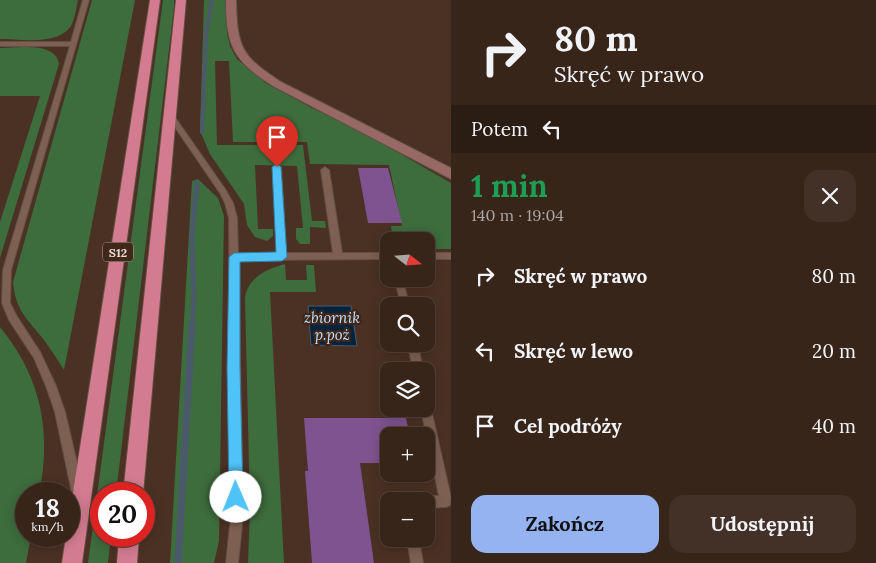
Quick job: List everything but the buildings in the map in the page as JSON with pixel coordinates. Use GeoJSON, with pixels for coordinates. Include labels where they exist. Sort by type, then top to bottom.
{"type":"FeatureCollection","features":[{"type":"Feature","properties":{"kind":"highway","name":"S12"},"geometry":{"type":"LineString","coordinates":[[80,504],[155,0]]}},
{"type":"Feature","properties":{"kind":"highway"},"geometry":{"type":"LineString","coordinates":[[134,482],[181,0]]}},
{"type":"Feature","properties":{"kind":"highway","name":"S12"},"geometry":{"type":"LineString","coordinates":[[72,563],[74,547]]}},
{"type":"Feature","properties":{"kind":"highway"},"geometry":{"type":"LineString","coordinates":[[126,563],[128,547]]}},
{"type":"Feature","properties":{"kind":"street"},"geometry":{"type":"LineString","coordinates":[[231,0],[233,42],[246,61],[258,72],[277,84],[448,169]]}},
{"type":"Feature","properties":{"kind":"lane"},"geometry":{"type":"LineString","coordinates":[[75,482],[60,412],[51,386],[37,355],[12,317],[5,294],[7,270],[86,0]]}},
{"type":"Feature","properties":{"kind":"lane"},"geometry":{"type":"LineString","coordinates":[[0,44],[73,44]]}},
{"type":"Feature","properties":{"kind":"lane"},"geometry":{"type":"LineString","coordinates":[[170,114],[230,203],[234,257],[233,368],[237,516],[232,563]]}},
{"type":"Feature","properties":{"kind":"lane"},"geometry":{"type":"LineString","coordinates":[[277,167],[282,257]]}},
{"type":"Feature","properties":{"kind":"lane"},"geometry":{"type":"LineString","coordinates":[[326,170],[338,256]]}},
{"type":"Feature","properties":{"kind":"lane"},"geometry":{"type":"LineString","coordinates":[[234,257],[380,256]]}},
{"type":"Feature","properties":{"kind":"lane"},"geometry":{"type":"LineString","coordinates":[[435,256],[451,256]]}},
{"type":"Feature","properties":{"kind":"lane"},"geometry":{"type":"LineString","coordinates":[[428,417],[446,501],[435,502]]}},
{"type":"Feature","properties":{"kind":"lane"},"geometry":{"type":"LineString","coordinates":[[414,547],[417,563]]}},
{"type":"Feature","properties":{"kind":"green space"},"geometry":{"type":"Polygon","coordinates":[[[0,0],[78,0],[71,26],[65,32],[48,39],[28,40],[0,39],[0,0]]]}},
{"type":"Feature","properties":{"kind":"green space"},"geometry":{"type":"Polygon","coordinates":[[[92,0],[135,0],[64,370],[44,340],[23,314],[14,292],[13,282],[92,0]]]}},
{"type":"Feature","properties":{"kind":"green space"},"geometry":{"type":"Polygon","coordinates":[[[163,0],[174,0],[117,482],[99,482],[163,0]]]}},
{"type":"Feature","properties":{"kind":"green space"},"geometry":{"type":"Polygon","coordinates":[[[204,0],[226,0],[227,33],[230,46],[237,59],[266,83],[310,107],[354,127],[451,183],[451,249],[435,249],[435,232],[392,232],[391,226],[402,226],[389,165],[310,164],[307,142],[233,142],[229,61],[215,61],[217,145],[303,145],[312,221],[325,221],[326,228],[310,227],[310,244],[300,244],[296,239],[296,228],[303,228],[297,166],[255,165],[258,229],[273,229],[273,236],[267,241],[255,237],[247,225],[244,204],[210,154],[200,131],[204,0]]]}},
{"type":"Feature","properties":{"kind":"green space"},"geometry":{"type":"Polygon","coordinates":[[[34,47],[43,49],[51,52],[59,64],[0,258],[0,222],[40,96],[0,96],[0,48],[34,47]]]}},
{"type":"Feature","properties":{"kind":"green space"},"geometry":{"type":"Polygon","coordinates":[[[198,179],[218,198],[224,216],[219,541],[214,563],[170,563],[192,181],[198,179]]]}},
{"type":"Feature","properties":{"kind":"green space"},"geometry":{"type":"Polygon","coordinates":[[[285,264],[286,280],[307,280],[306,265],[314,265],[316,292],[270,292],[284,563],[248,563],[250,509],[245,297],[254,279],[271,268],[285,264]]]}},
{"type":"Feature","properties":{"kind":"green space"},"geometry":{"type":"Polygon","coordinates":[[[0,327],[14,346],[34,385],[40,406],[44,448],[41,482],[15,482],[15,547],[29,547],[26,563],[0,563],[0,327]]]}},
{"type":"Feature","properties":{"kind":"green space"},"geometry":{"type":"Polygon","coordinates":[[[90,547],[110,547],[108,563],[88,563],[90,547]]]}},
{"type":"Feature","properties":{"kind":"water","name":"zbiornik p.poż"},"geometry":{"type":"Polygon","coordinates":[[[308,306],[351,306],[357,346],[311,345],[308,306]]]}},
{"type":"Feature","properties":{"kind":"waterway"},"geometry":{"type":"LineString","coordinates":[[202,132],[206,33],[212,0]]}},
{"type":"Feature","properties":{"kind":"waterway"},"geometry":{"type":"LineString","coordinates":[[192,326],[194,297],[192,236],[197,183]]}},
{"type":"Feature","properties":{"kind":"waterway"},"geometry":{"type":"LineString","coordinates":[[178,563],[192,325]]}},
{"type":"Feature","properties":{"kind":"route"},"geometry":{"type":"LineString","coordinates":[[236,497],[233,368],[234,257],[282,257],[277,167]]}}]}
